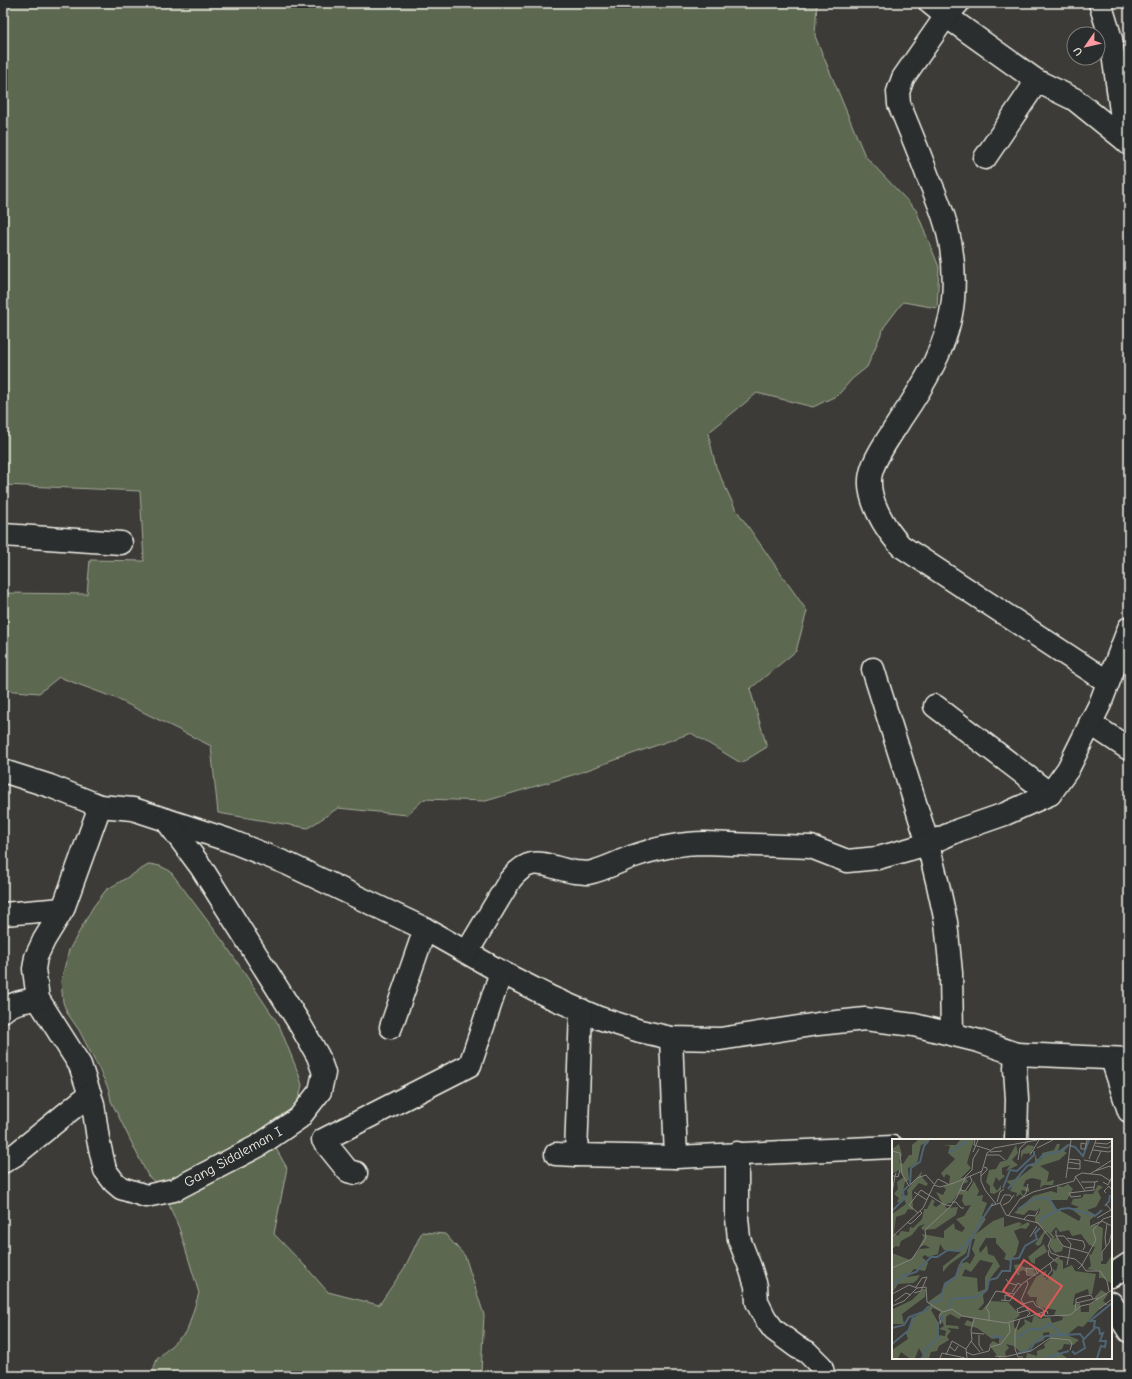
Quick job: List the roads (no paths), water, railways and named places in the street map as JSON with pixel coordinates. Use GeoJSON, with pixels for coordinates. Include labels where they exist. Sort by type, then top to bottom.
{"type":"FeatureCollection","features":[{"type":"Feature","properties":{"kind":"street"},"geometry":{"type":"LineString","coordinates":[[1100,3],[1112,40],[1127,142]]}},
{"type":"Feature","properties":{"kind":"street"},"geometry":{"type":"LineString","coordinates":[[1108,682],[900,546],[892,537],[873,502],[870,486],[871,472],[881,450],[918,393],[943,342],[953,301],[954,281],[947,228],[936,196],[899,104],[898,92],[903,78],[945,7],[1037,81],[1074,99],[1127,142]]}},
{"type":"Feature","properties":{"kind":"street"},"geometry":{"type":"LineString","coordinates":[[985,158],[1037,81]]}},
{"type":"Feature","properties":{"kind":"street"},"geometry":{"type":"LineString","coordinates":[[3,535],[121,543]]}},
{"type":"Feature","properties":{"kind":"street"},"geometry":{"type":"LineString","coordinates":[[466,952],[510,880],[524,865],[541,863],[569,871],[586,873],[609,867],[631,857],[664,848],[689,843],[705,842],[735,845],[811,848],[847,861],[878,858],[928,844],[959,830],[1005,814],[1050,794],[1068,769],[1100,704],[1129,628]]}},
{"type":"Feature","properties":{"kind":"street"},"geometry":{"type":"LineString","coordinates":[[873,669],[928,844],[938,884],[946,922],[951,973],[952,1034]]}},
{"type":"Feature","properties":{"kind":"street"},"geometry":{"type":"LineString","coordinates":[[935,706],[1050,794]]}},
{"type":"Feature","properties":{"kind":"street"},"geometry":{"type":"LineString","coordinates":[[1090,723],[1129,748]]}},
{"type":"Feature","properties":{"kind":"street"},"geometry":{"type":"LineString","coordinates":[[3,771],[50,786],[100,806],[133,809],[228,840],[288,864],[425,929],[501,972],[550,997],[599,1018],[640,1031],[671,1038],[720,1039],[818,1024],[865,1019],[914,1025],[979,1041],[1016,1054],[1120,1058],[1129,1111]]}},
{"type":"Feature","properties":{"kind":"street","name":"Gang Sidaleman I"},"geometry":{"type":"LineString","coordinates":[[100,806],[63,909],[44,940],[36,957],[34,969],[38,999],[80,1065],[93,1104],[98,1139],[105,1170],[114,1182],[121,1188],[146,1196],[174,1190],[258,1146],[299,1118],[320,1090],[324,1072],[318,1056],[298,1022],[201,867],[166,820]]}},
{"type":"Feature","properties":{"kind":"street"},"geometry":{"type":"LineString","coordinates":[[3,914],[63,909]]}},
{"type":"Feature","properties":{"kind":"street"},"geometry":{"type":"LineString","coordinates":[[391,1026],[425,929]]}},
{"type":"Feature","properties":{"kind":"street"},"geometry":{"type":"LineString","coordinates":[[323,1140],[470,1065],[501,972]]}},
{"type":"Feature","properties":{"kind":"street"},"geometry":{"type":"LineString","coordinates":[[3,1011],[7,1007],[18,1002],[38,999]]}},
{"type":"Feature","properties":{"kind":"street"},"geometry":{"type":"LineString","coordinates":[[581,1010],[566,1155],[676,1156],[892,1147]]}},
{"type":"Feature","properties":{"kind":"street"},"geometry":{"type":"LineString","coordinates":[[671,1038],[676,1156]]}},
{"type":"Feature","properties":{"kind":"street"},"geometry":{"type":"LineString","coordinates":[[1016,1054],[1016,1139]]}},
{"type":"Feature","properties":{"kind":"street"},"geometry":{"type":"LineString","coordinates":[[3,1162],[15,1155],[90,1094]]}},
{"type":"Feature","properties":{"kind":"street"},"geometry":{"type":"LineString","coordinates":[[305,1111],[323,1140],[348,1171],[356,1173]]}},
{"type":"Feature","properties":{"kind":"street"},"geometry":{"type":"LineString","coordinates":[[737,1153],[737,1218],[739,1239],[756,1286],[757,1302],[765,1318],[774,1330],[797,1347],[807,1352],[821,1366],[824,1376]]}},
{"type":"Feature","properties":{"kind":"street"},"geometry":{"type":"LineString","coordinates":[[1112,1275],[1129,1264]]}},
{"type":"Feature","properties":{"kind":"street"},"geometry":{"type":"LineString","coordinates":[[1112,1305],[1129,1331]]}}]}
